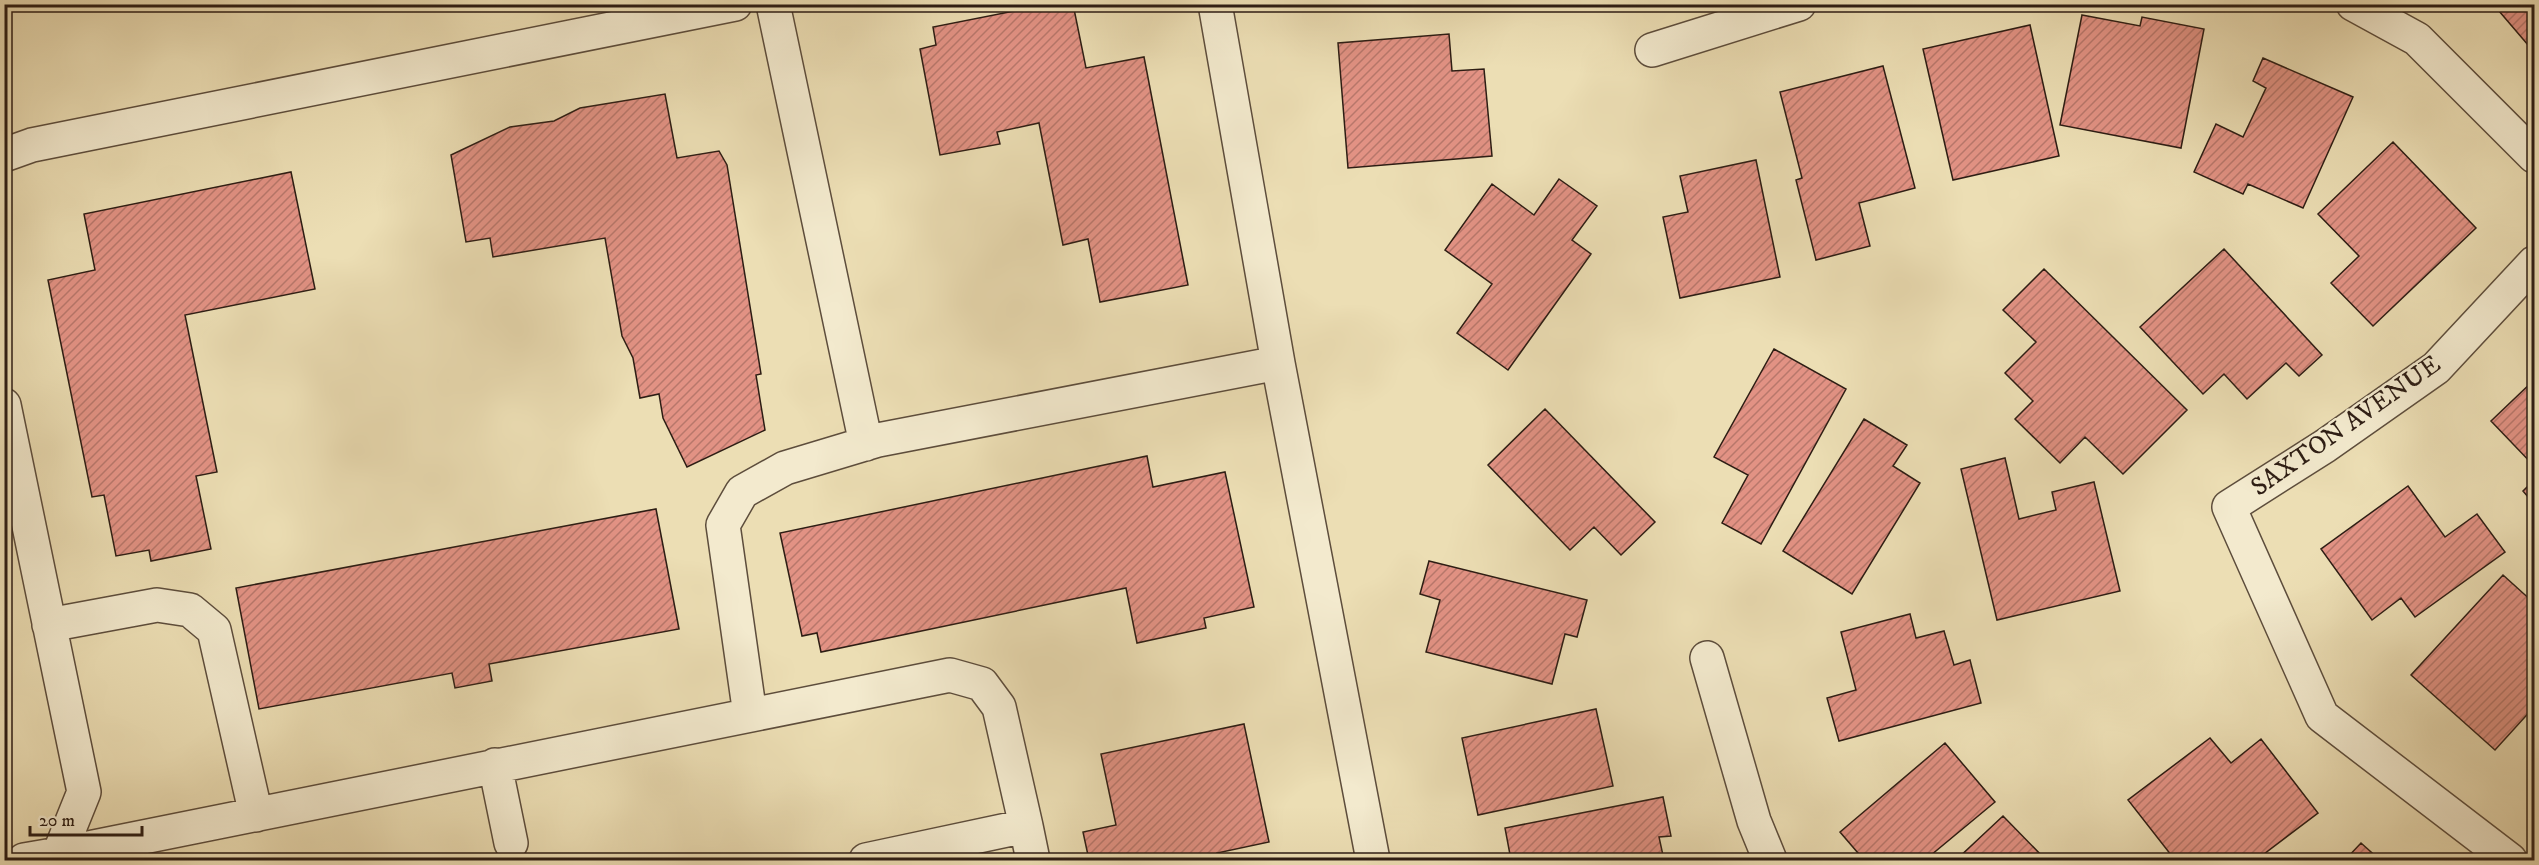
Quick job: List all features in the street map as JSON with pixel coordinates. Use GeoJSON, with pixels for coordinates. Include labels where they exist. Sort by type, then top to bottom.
{"type":"FeatureCollection","features":[{"type":"Feature","properties":{"kind":"street"},"geometry":{"type":"LineString","coordinates":[[4,155],[32,145],[735,4]]}},
{"type":"Feature","properties":{"kind":"street"},"geometry":{"type":"LineString","coordinates":[[774,4],[866,444]]}},
{"type":"Feature","properties":{"kind":"street"},"geometry":{"type":"LineString","coordinates":[[1215,4],[1278,363],[1372,861]]}},
{"type":"Feature","properties":{"kind":"street"},"geometry":{"type":"LineString","coordinates":[[1652,51],[1798,4]]}},
{"type":"Feature","properties":{"kind":"street"},"geometry":{"type":"LineString","coordinates":[[2353,4],[2417,39],[2535,156]]}},
{"type":"Feature","properties":{"kind":"street","name":"SAXTON AVENUE"},"geometry":{"type":"LineString","coordinates":[[2510,861],[2322,716],[2229,507],[2325,446],[2436,368],[2535,263]]}},
{"type":"Feature","properties":{"kind":"street"},"geometry":{"type":"LineString","coordinates":[[750,715],[723,525],[742,492],[785,468],[866,444],[1278,363]]}},
{"type":"Feature","properties":{"kind":"street"},"geometry":{"type":"LineString","coordinates":[[4,405],[84,792],[60,857]]}},
{"type":"Feature","properties":{"kind":"street"},"geometry":{"type":"LineString","coordinates":[[49,625],[157,605],[190,610],[214,630],[255,815]]}},
{"type":"Feature","properties":{"kind":"street"},"geometry":{"type":"LineString","coordinates":[[1707,658],[1754,820],[1770,861]]}},
{"type":"Feature","properties":{"kind":"street"},"geometry":{"type":"LineString","coordinates":[[24,861],[60,857],[495,765],[950,675],[982,684],[999,707],[1033,861]]}},
{"type":"Feature","properties":{"kind":"street"},"geometry":{"type":"LineString","coordinates":[[495,765],[514,855]]}},
{"type":"Feature","properties":{"kind":"street"},"geometry":{"type":"LineString","coordinates":[[866,861],[1026,826]]}},
{"type":"Feature","properties":{"kind":"building"},"geometry":{"type":"Polygon","coordinates":[[[1050,4],[1073,4],[1086,68],[1144,57],[1188,285],[1100,302],[1088,239],[1063,245],[1039,123],[997,132],[1000,144],[940,155],[920,49],[936,45],[933,27],[1050,4]]]}},
{"type":"Feature","properties":{"kind":"building"},"geometry":{"type":"Polygon","coordinates":[[[2506,4],[2534,4],[2534,52],[2499,11],[2506,4]]]}},
{"type":"Feature","properties":{"kind":"building"},"geometry":{"type":"Polygon","coordinates":[[[2082,15],[2140,26],[2142,17],[2204,29],[2181,148],[2060,125],[2082,15]]]}},
{"type":"Feature","properties":{"kind":"building"},"geometry":{"type":"Polygon","coordinates":[[[2030,25],[2059,156],[1953,180],[1923,49],[2030,25]]]}},
{"type":"Feature","properties":{"kind":"building"},"geometry":{"type":"Polygon","coordinates":[[[1449,34],[1452,71],[1484,69],[1492,156],[1348,168],[1338,43],[1449,34]]]}},
{"type":"Feature","properties":{"kind":"building"},"geometry":{"type":"Polygon","coordinates":[[[2263,58],[2353,97],[2303,208],[2248,184],[2243,194],[2194,172],[2216,124],[2243,137],[2266,88],[2253,81],[2263,58]]]}},
{"type":"Feature","properties":{"kind":"building"},"geometry":{"type":"Polygon","coordinates":[[[1883,66],[1915,188],[1859,203],[1870,246],[1816,260],[1796,180],[1802,178],[1780,92],[1883,66]]]}},
{"type":"Feature","properties":{"kind":"building"},"geometry":{"type":"Polygon","coordinates":[[[665,94],[677,158],[719,151],[727,165],[761,374],[756,375],[765,430],[687,467],[663,418],[659,394],[640,398],[633,358],[622,336],[605,238],[493,257],[490,238],[466,242],[451,155],[510,127],[554,121],[580,108],[665,94]]]}},
{"type":"Feature","properties":{"kind":"building"},"geometry":{"type":"Polygon","coordinates":[[[2393,142],[2476,228],[2373,326],[2331,283],[2359,256],[2318,214],[2393,142]]]}},
{"type":"Feature","properties":{"kind":"building"},"geometry":{"type":"Polygon","coordinates":[[[1756,160],[1780,277],[1680,298],[1663,217],[1688,212],[1680,176],[1756,160]]]}},
{"type":"Feature","properties":{"kind":"building"},"geometry":{"type":"Polygon","coordinates":[[[291,172],[315,289],[185,315],[217,472],[196,476],[211,549],[151,561],[149,550],[116,556],[104,495],[92,497],[48,280],[95,270],[84,214],[291,172]]]}},
{"type":"Feature","properties":{"kind":"building"},"geometry":{"type":"Polygon","coordinates":[[[1559,179],[1597,206],[1572,240],[1591,254],[1508,370],[1457,333],[1492,284],[1445,250],[1492,184],[1534,215],[1559,179]]]}},
{"type":"Feature","properties":{"kind":"building"},"geometry":{"type":"Polygon","coordinates":[[[2224,249],[2322,355],[2299,376],[2286,363],[2247,399],[2224,374],[2203,394],[2140,327],[2224,249]]]}},
{"type":"Feature","properties":{"kind":"building"},"geometry":{"type":"Polygon","coordinates":[[[2044,269],[2187,410],[2123,474],[2085,437],[2060,463],[2015,419],[2033,401],[2005,373],[2036,342],[2003,310],[2044,269]]]}},
{"type":"Feature","properties":{"kind":"building"},"geometry":{"type":"Polygon","coordinates":[[[1774,349],[1846,389],[1761,544],[1722,523],[1748,475],[1714,457],[1774,349]]]}},
{"type":"Feature","properties":{"kind":"building"},"geometry":{"type":"Polygon","coordinates":[[[2534,380],[2534,466],[2491,421],[2534,380]]]}},
{"type":"Feature","properties":{"kind":"building"},"geometry":{"type":"Polygon","coordinates":[[[1545,409],[1655,522],[1621,555],[1594,527],[1570,550],[1488,465],[1545,409]]]}},
{"type":"Feature","properties":{"kind":"building"},"geometry":{"type":"Polygon","coordinates":[[[1864,419],[1907,445],[1893,466],[1920,483],[1852,594],[1783,551],[1864,419]]]}},
{"type":"Feature","properties":{"kind":"building"},"geometry":{"type":"Polygon","coordinates":[[[1147,456],[1153,487],[1225,472],[1254,607],[1204,618],[1206,628],[1137,643],[1126,588],[821,652],[817,633],[802,636],[780,533],[1147,456]]]}},
{"type":"Feature","properties":{"kind":"building"},"geometry":{"type":"Polygon","coordinates":[[[2005,458],[2019,519],[2056,510],[2052,492],[2094,482],[2120,591],[1997,620],[1961,469],[2005,458]]]}},
{"type":"Feature","properties":{"kind":"building"},"geometry":{"type":"Polygon","coordinates":[[[2534,480],[2534,504],[2523,491],[2534,480]]]}},
{"type":"Feature","properties":{"kind":"building"},"geometry":{"type":"Polygon","coordinates":[[[2408,486],[2445,537],[2477,514],[2505,552],[2415,617],[2401,598],[2372,620],[2321,549],[2408,486]]]}},
{"type":"Feature","properties":{"kind":"building"},"geometry":{"type":"Polygon","coordinates":[[[656,509],[679,629],[489,664],[492,681],[455,688],[452,673],[259,709],[236,588],[656,509]]]}},
{"type":"Feature","properties":{"kind":"building"},"geometry":{"type":"Polygon","coordinates":[[[1429,561],[1587,600],[1577,637],[1565,634],[1552,684],[1426,652],[1440,600],[1420,594],[1429,561]]]}},
{"type":"Feature","properties":{"kind":"building"},"geometry":{"type":"Polygon","coordinates":[[[2503,575],[2534,603],[2534,707],[2495,750],[2411,675],[2503,575]]]}},
{"type":"Feature","properties":{"kind":"building"},"geometry":{"type":"Polygon","coordinates":[[[1910,614],[1916,638],[1944,631],[1954,665],[1970,660],[1981,703],[1839,741],[1827,698],[1856,690],[1841,632],[1910,614]]]}},
{"type":"Feature","properties":{"kind":"building"},"geometry":{"type":"Polygon","coordinates":[[[1596,709],[1613,786],[1478,815],[1462,738],[1596,709]]]}},
{"type":"Feature","properties":{"kind":"building"},"geometry":{"type":"Polygon","coordinates":[[[1244,724],[1269,842],[1217,853],[1219,860],[1089,860],[1083,832],[1116,825],[1101,754],[1244,724]]]}},
{"type":"Feature","properties":{"kind":"building"},"geometry":{"type":"Polygon","coordinates":[[[2210,738],[2231,763],[2261,739],[2318,813],[2256,860],[2175,860],[2128,800],[2210,738]]]}},
{"type":"Feature","properties":{"kind":"building"},"geometry":{"type":"Polygon","coordinates":[[[1945,743],[1995,802],[1925,860],[1864,860],[1840,832],[1945,743]]]}},
{"type":"Feature","properties":{"kind":"building"},"geometry":{"type":"Polygon","coordinates":[[[1663,797],[1671,836],[1659,837],[1664,860],[1511,860],[1505,828],[1663,797]]]}},
{"type":"Feature","properties":{"kind":"building"},"geometry":{"type":"Polygon","coordinates":[[[2003,816],[2046,860],[1956,860],[2003,816]]]}},
{"type":"Feature","properties":{"kind":"building"},"geometry":{"type":"Polygon","coordinates":[[[2361,843],[2380,860],[2345,860],[2361,843]]]}}]}
